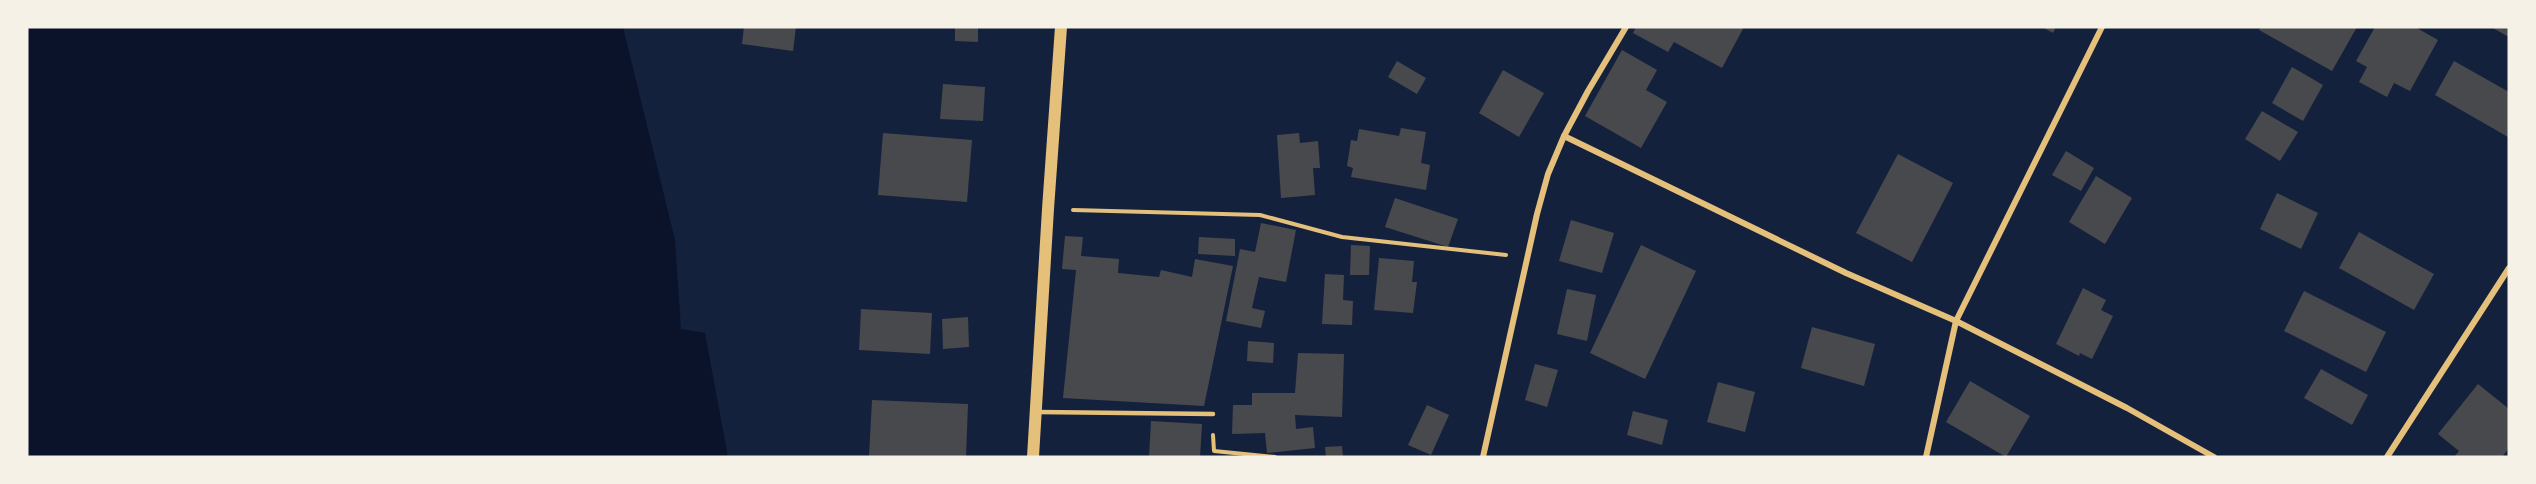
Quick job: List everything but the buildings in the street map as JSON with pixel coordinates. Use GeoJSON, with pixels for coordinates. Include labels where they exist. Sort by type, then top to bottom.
{"type":"FeatureCollection","features":[{"type":"Feature","properties":{"kind":"main road"},"geometry":{"type":"LineString","coordinates":[[1034,457],[1061,27]]}},
{"type":"Feature","properties":{"kind":"street"},"geometry":{"type":"LineString","coordinates":[[1483,457],[1527,257],[1548,174],[1564,136],[1626,27]]}},
{"type":"Feature","properties":{"kind":"street"},"geometry":{"type":"LineString","coordinates":[[1926,457],[1956,321],[2102,27]]}},
{"type":"Feature","properties":{"kind":"street"},"geometry":{"type":"LineString","coordinates":[[1564,136],[1846,273],[1956,321],[2127,408],[2214,457]]}},
{"type":"Feature","properties":{"kind":"street"},"geometry":{"type":"LineString","coordinates":[[2387,457],[2509,268]]}},
{"type":"Feature","properties":{"kind":"lane"},"geometry":{"type":"LineString","coordinates":[[1036,412],[1213,414]]}},
{"type":"Feature","properties":{"kind":"path"},"geometry":{"type":"LineString","coordinates":[[1048,209],[1260,215],[1342,237],[1527,257]]}},
{"type":"Feature","properties":{"kind":"path"},"geometry":{"type":"LineString","coordinates":[[1213,414],[1214,451],[1275,457]]}},
{"type":"Feature","properties":{"kind":"water"},"geometry":{"type":"Polygon","coordinates":[[[27,27],[623,27],[675,240],[681,329],[705,333],[728,457],[27,457],[27,27]]]}}]}
